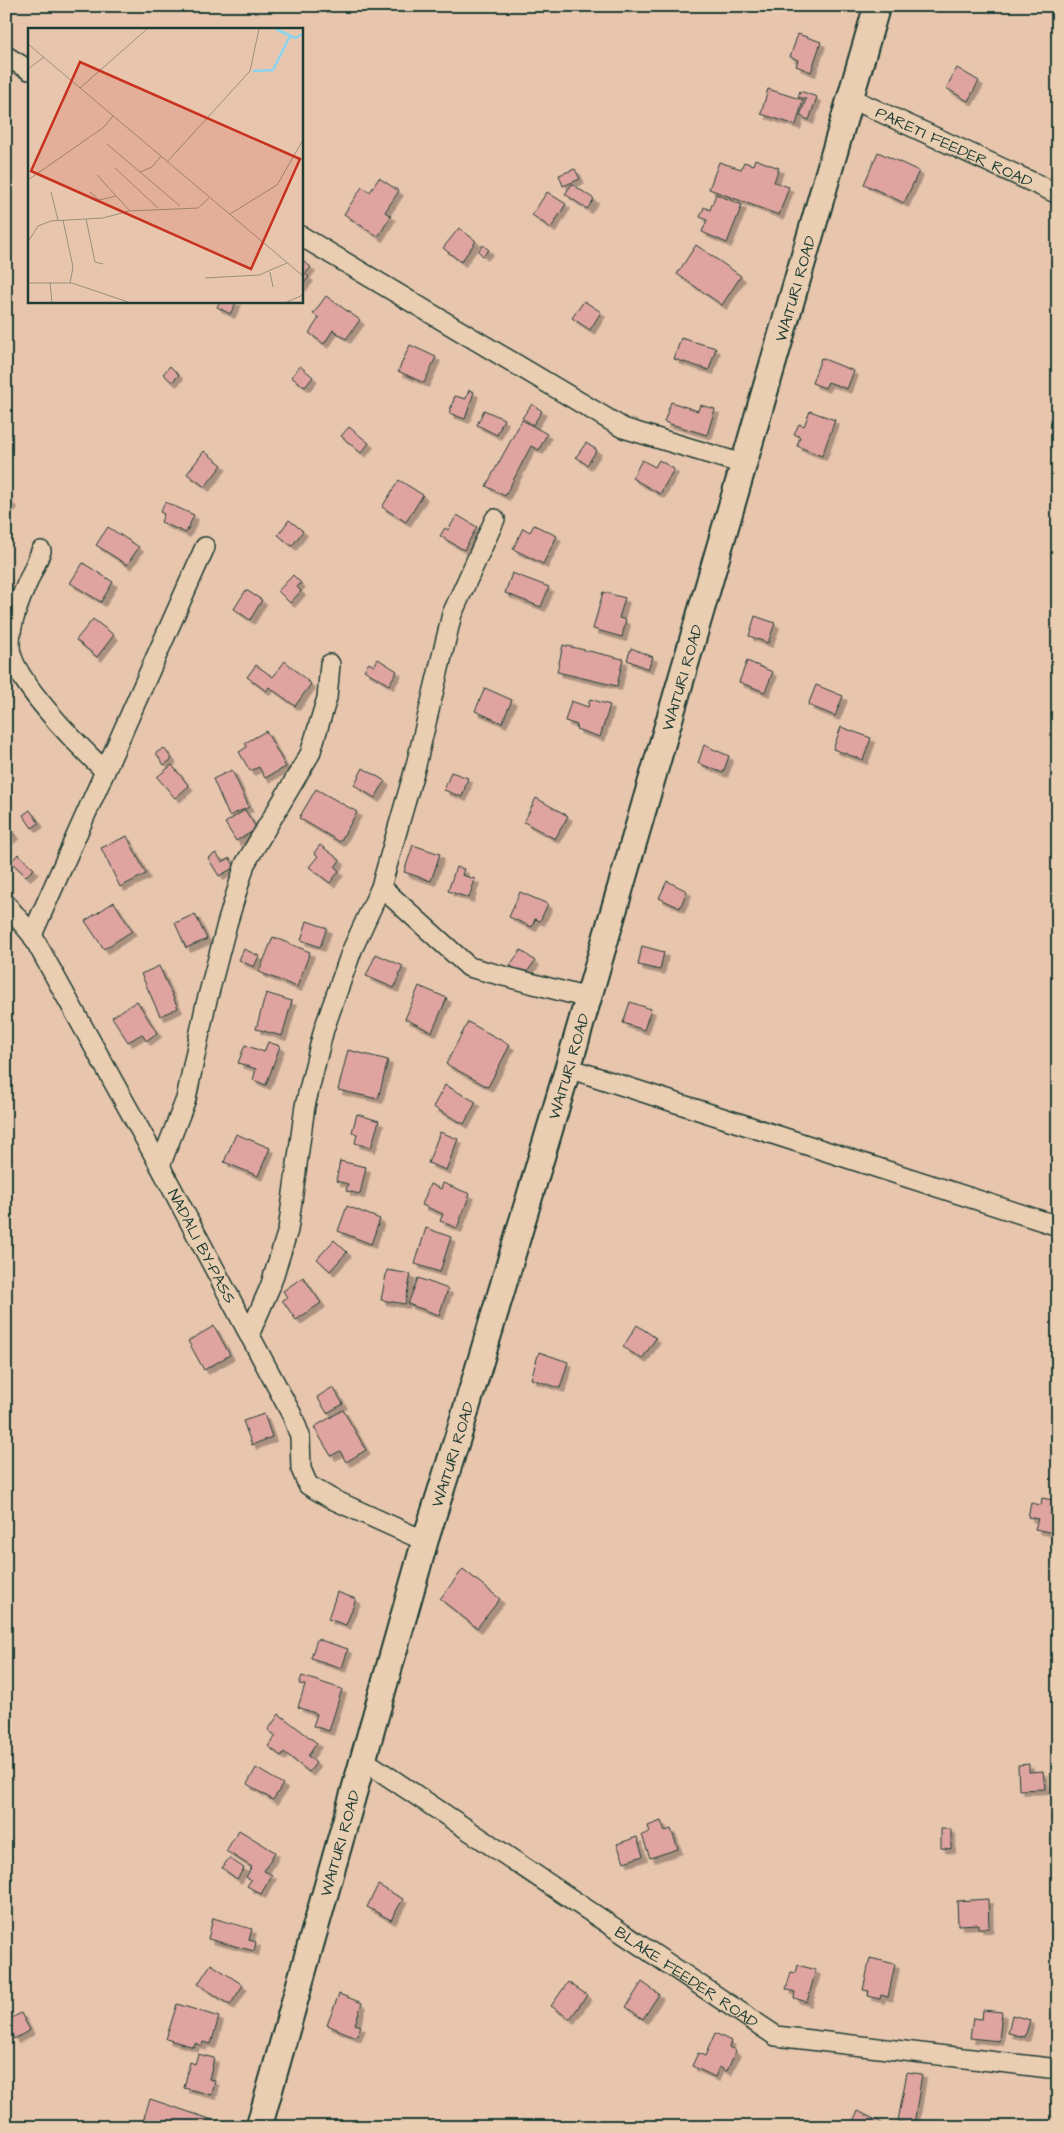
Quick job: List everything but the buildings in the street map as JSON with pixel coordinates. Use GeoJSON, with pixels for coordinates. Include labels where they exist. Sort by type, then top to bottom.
{"type":"FeatureCollection","features":[{"type":"Feature","properties":{"kind":"main road","name":"WAITURI ROAD"},"geometry":{"type":"LineString","coordinates":[[259,2127],[425,1541],[568,1068],[877,6]]}},
{"type":"Feature","properties":{"kind":"street"},"geometry":{"type":"LineString","coordinates":[[6,56],[28,69]]}},
{"type":"Feature","properties":{"kind":"street","name":"PARETI FEEDER ROAD"},"geometry":{"type":"LineString","coordinates":[[850,98],[1058,194]]}},
{"type":"Feature","properties":{"kind":"street"},"geometry":{"type":"LineString","coordinates":[[302,237],[623,428],[743,464]]}},
{"type":"Feature","properties":{"kind":"street"},"geometry":{"type":"LineString","coordinates":[[249,1335],[270,1286],[288,1230],[305,1106],[324,1029],[352,950],[381,886],[416,765],[452,614],[495,519]]}},
{"type":"Feature","properties":{"kind":"street"},"geometry":{"type":"LineString","coordinates":[[32,935],[205,547]]}},
{"type":"Feature","properties":{"kind":"street"},"geometry":{"type":"LineString","coordinates":[[41,551],[17,611],[10,635],[10,648],[15,665],[49,712],[105,772]]}},
{"type":"Feature","properties":{"kind":"street"},"geometry":{"type":"LineString","coordinates":[[160,1166],[186,1099],[205,1008],[245,864],[310,754],[327,698],[330,664]]}},
{"type":"Feature","properties":{"kind":"street"},"geometry":{"type":"LineString","coordinates":[[381,886],[469,967],[588,998]]}},
{"type":"Feature","properties":{"kind":"street","name":"NADALI BY-PASS"},"geometry":{"type":"LineString","coordinates":[[6,904],[32,935],[160,1166],[298,1427],[301,1469],[308,1485],[325,1496],[425,1541]]}},
{"type":"Feature","properties":{"kind":"street"},"geometry":{"type":"LineString","coordinates":[[568,1068],[1058,1226]]}},
{"type":"Feature","properties":{"kind":"street","name":"BLAKE FEEDER ROAD"},"geometry":{"type":"LineString","coordinates":[[362,1759],[776,2036],[1058,2069]]}}]}
